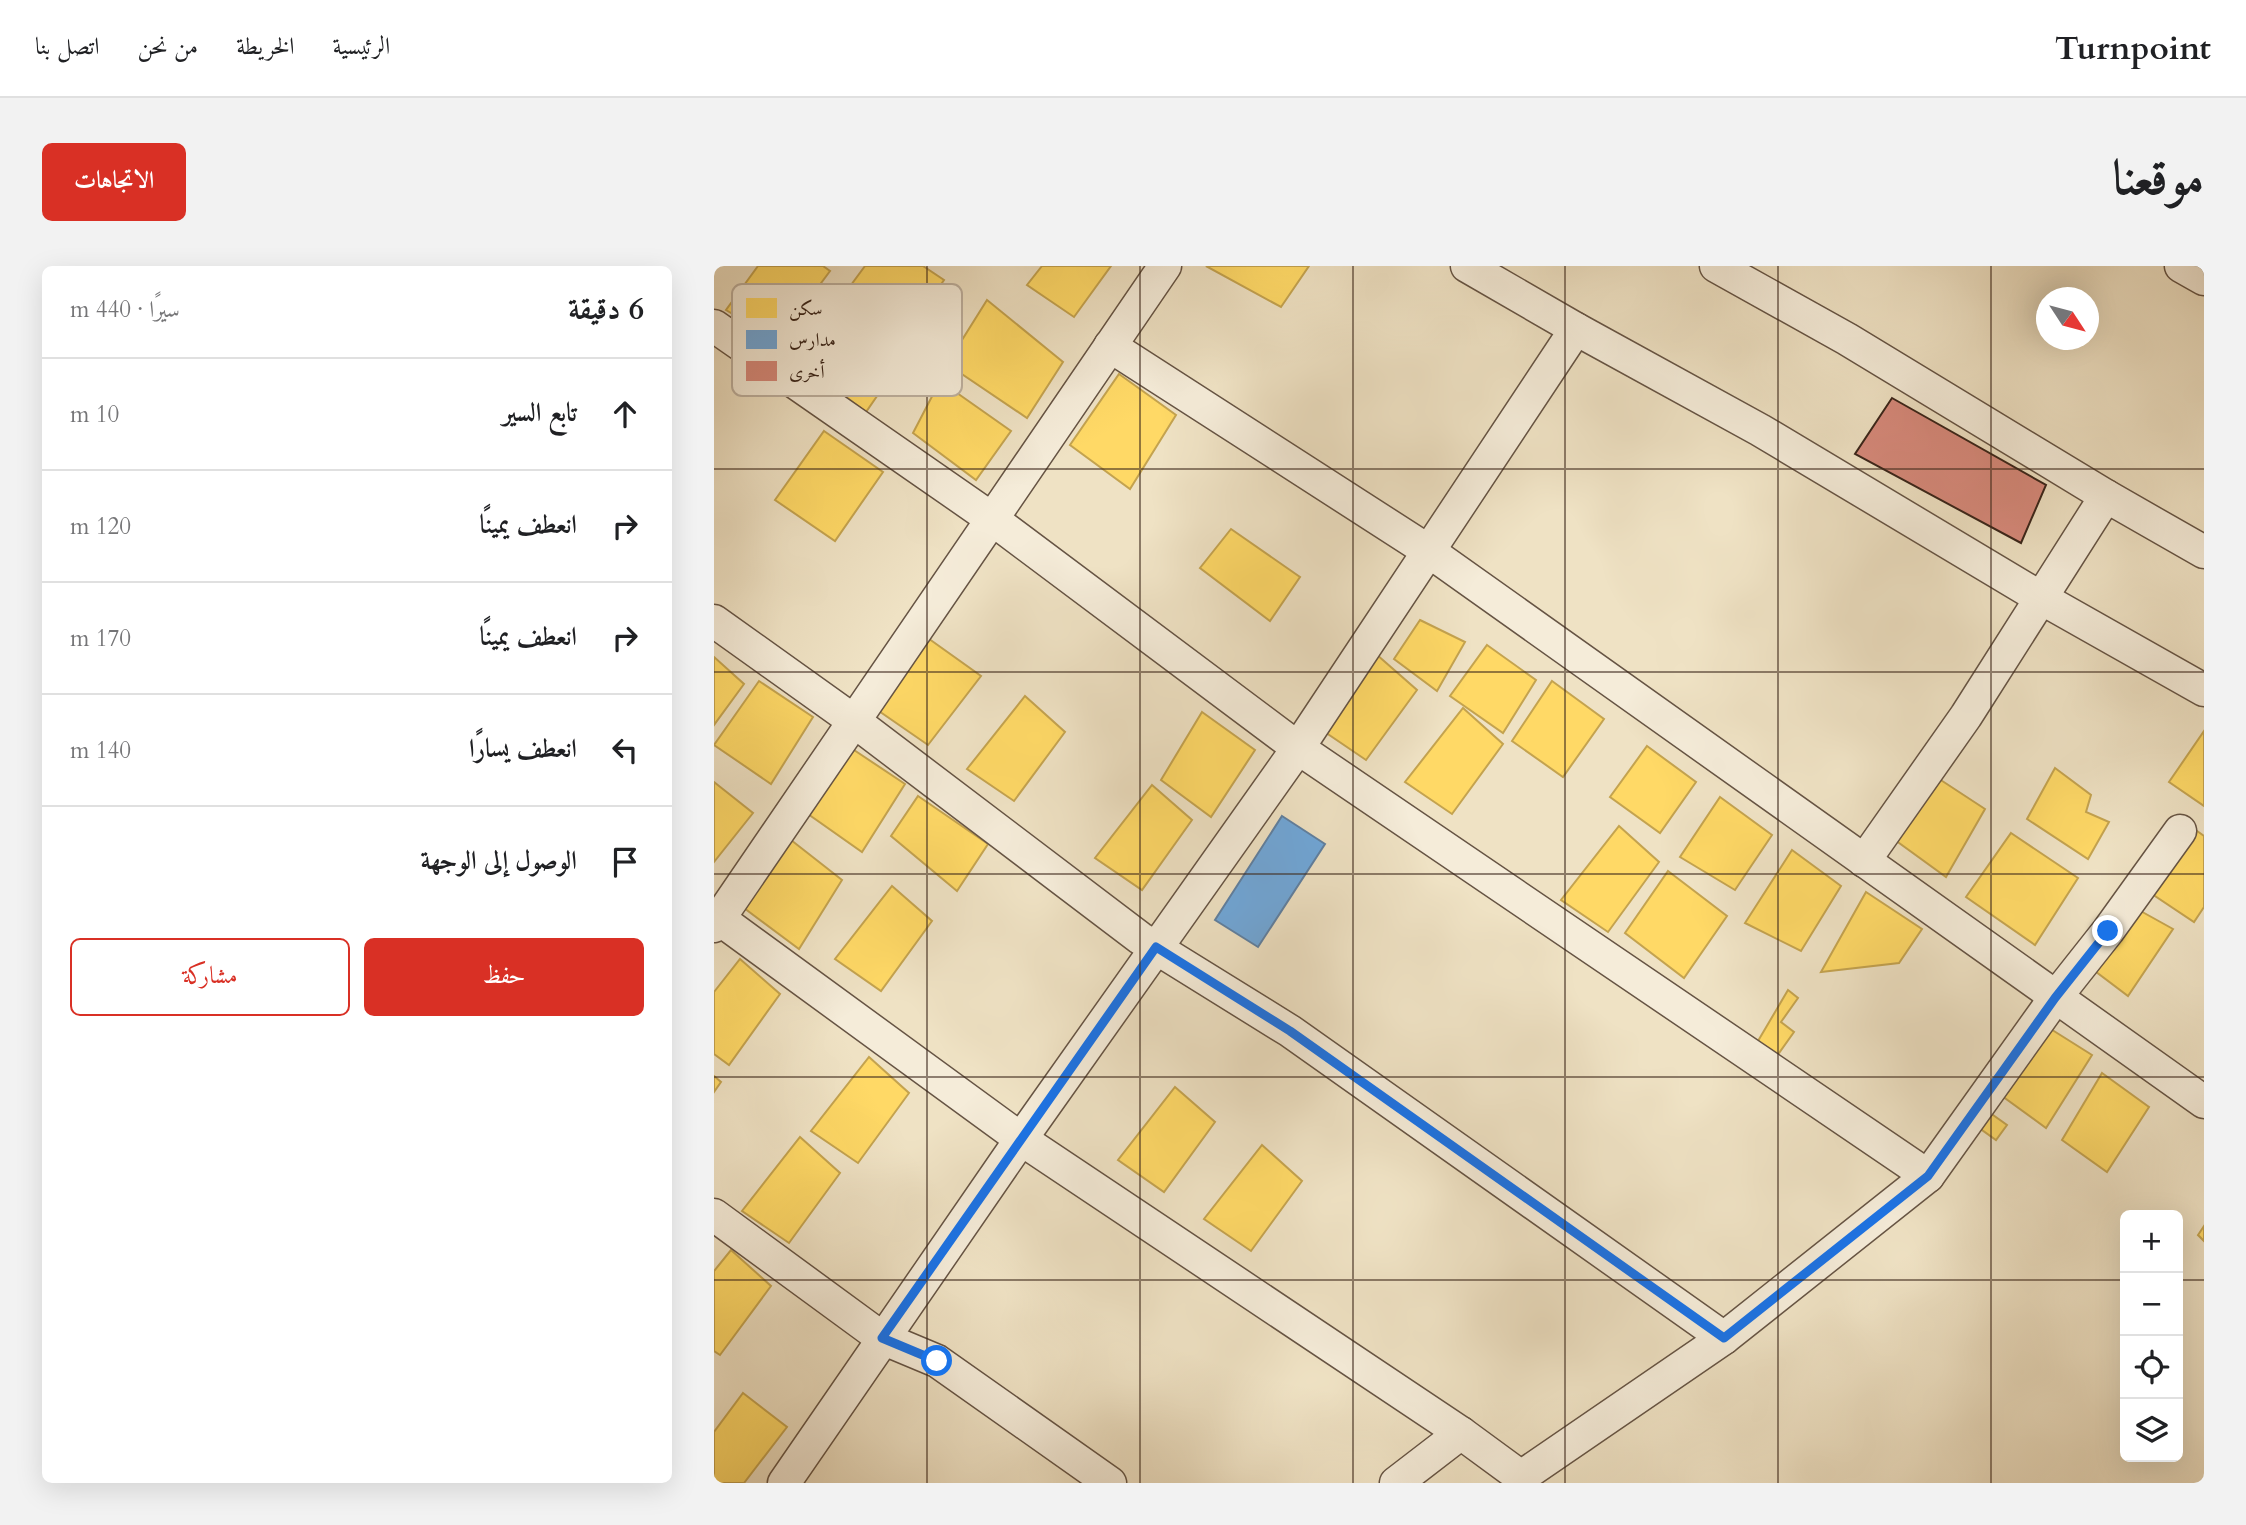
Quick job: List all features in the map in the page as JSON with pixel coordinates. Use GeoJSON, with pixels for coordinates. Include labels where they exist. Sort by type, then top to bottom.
{"type":"FeatureCollection","features":[{"type":"Feature","properties":{"kind":"street"},"geometry":{"type":"LineString","coordinates":[[1165,266],[716,920],[1021,1139],[1461,1433],[1524,1480],[1724,1338],[1928,1176],[2179,831]]}},
{"type":"Feature","properties":{"kind":"street"},"geometry":{"type":"LineString","coordinates":[[1467,266],[1760,430],[2041,598],[2204,690]]}},
{"type":"Feature","properties":{"kind":"street"},"geometry":{"type":"LineString","coordinates":[[1716,266],[1847,339],[2106,496],[2204,552]]}},
{"type":"Feature","properties":{"kind":"street"},"geometry":{"type":"LineString","coordinates":[[2181,266],[2204,279]]}},
{"type":"Feature","properties":{"kind":"street"},"geometry":{"type":"LineString","coordinates":[[714,326],[732,338]]}},
{"type":"Feature","properties":{"kind":"street"},"geometry":{"type":"LineString","coordinates":[[784,1483],[1021,1139],[1298,748],[1576,329]]}},
{"type":"Feature","properties":{"kind":"street"},"geometry":{"type":"LineString","coordinates":[[1110,346],[1430,552],[2204,1102]]}},
{"type":"Feature","properties":{"kind":"street"},"geometry":{"type":"LineString","coordinates":[[815,396],[992,519],[1298,748],[1928,1176]]}},
{"type":"Feature","properties":{"kind":"street"},"geometry":{"type":"LineString","coordinates":[[1864,861],[1966,716],[2106,496]]}},
{"type":"Feature","properties":{"kind":"street"},"geometry":{"type":"LineString","coordinates":[[714,621],[854,721],[1130,931],[1290,1031],[1724,1338]]}},
{"type":"Feature","properties":{"kind":"street"},"geometry":{"type":"LineString","coordinates":[[714,1215],[882,1338],[937,1361],[1110,1483]]}},
{"type":"Feature","properties":{"kind":"street"},"geometry":{"type":"LineString","coordinates":[[1396,1483],[1461,1433]]}},
{"type":"Feature","properties":{"kind":"building: سكن"},"geometry":{"type":"Polygon","coordinates":[[[758,266],[823,266],[830,271],[820,284],[745,284],[758,266]]]}},
{"type":"Feature","properties":{"kind":"building: سكن"},"geometry":{"type":"Polygon","coordinates":[[[865,266],[923,266],[944,280],[941,284],[852,284],[865,266]]]}},
{"type":"Feature","properties":{"kind":"building: سكن"},"geometry":{"type":"Polygon","coordinates":[[[1042,266],[1111,266],[1074,317],[1027,285],[1042,266]]]}},
{"type":"Feature","properties":{"kind":"building: سكن"},"geometry":{"type":"Polygon","coordinates":[[[1206,266],[1309,266],[1281,307],[1206,266]]]}},
{"type":"Feature","properties":{"kind":"building: سكن"},"geometry":{"type":"Polygon","coordinates":[[[987,300],[1063,362],[1027,418],[962,374],[962,340],[987,300]]]}},
{"type":"Feature","properties":{"kind":"building: سكن"},"geometry":{"type":"Polygon","coordinates":[[[732,302],[732,314],[726,310],[732,302]]]}},
{"type":"Feature","properties":{"kind":"building: سكن"},"geometry":{"type":"Polygon","coordinates":[[[1119,374],[1176,415],[1130,489],[1070,445],[1119,374]]]}},
{"type":"Feature","properties":{"kind":"building: سكن"},"geometry":{"type":"Polygon","coordinates":[[[845,396],[877,396],[866,412],[845,396]]]}},
{"type":"Feature","properties":{"kind":"building: سكن"},"geometry":{"type":"Polygon","coordinates":[[[932,396],[961,396],[1011,431],[976,480],[913,433],[932,396]]]}},
{"type":"Feature","properties":{"kind":"building: سكن"},"geometry":{"type":"Polygon","coordinates":[[[824,431],[883,472],[835,541],[775,500],[824,431]]]}},
{"type":"Feature","properties":{"kind":"building: سكن"},"geometry":{"type":"Polygon","coordinates":[[[1231,529],[1300,577],[1270,621],[1200,568],[1231,529]]]}},
{"type":"Feature","properties":{"kind":"building: سكن"},"geometry":{"type":"Polygon","coordinates":[[[1420,620],[1465,642],[1437,691],[1394,659],[1420,620]]]}},
{"type":"Feature","properties":{"kind":"building: سكن"},"geometry":{"type":"Polygon","coordinates":[[[925,636],[981,676],[928,745],[876,709],[925,636]]]}},
{"type":"Feature","properties":{"kind":"building: سكن"},"geometry":{"type":"Polygon","coordinates":[[[1487,645],[1536,680],[1503,733],[1450,696],[1487,645]]]}},
{"type":"Feature","properties":{"kind":"building: سكن"},"geometry":{"type":"Polygon","coordinates":[[[1376,654],[1417,690],[1366,760],[1319,728],[1376,654]]]}},
{"type":"Feature","properties":{"kind":"building: سكن"},"geometry":{"type":"Polygon","coordinates":[[[714,657],[744,684],[714,725],[714,657]]]}},
{"type":"Feature","properties":{"kind":"building: سكن"},"geometry":{"type":"Polygon","coordinates":[[[759,681],[813,717],[771,784],[714,745],[759,681]]]}},
{"type":"Feature","properties":{"kind":"building: سكن"},"geometry":{"type":"Polygon","coordinates":[[[1552,681],[1604,719],[1563,777],[1512,741],[1552,681]]]}},
{"type":"Feature","properties":{"kind":"building: سكن"},"geometry":{"type":"Polygon","coordinates":[[[1025,696],[1065,732],[1014,801],[967,769],[1025,696]]]}},
{"type":"Feature","properties":{"kind":"building: سكن"},"geometry":{"type":"Polygon","coordinates":[[[1463,708],[1503,744],[1452,814],[1405,782],[1463,708]]]}},
{"type":"Feature","properties":{"kind":"building: سكن"},"geometry":{"type":"Polygon","coordinates":[[[1202,712],[1255,750],[1211,817],[1161,780],[1202,712]]]}},
{"type":"Feature","properties":{"kind":"building: سكن"},"geometry":{"type":"Polygon","coordinates":[[[2204,731],[2204,806],[2169,782],[2204,731]]]}},
{"type":"Feature","properties":{"kind":"building: سكن"},"geometry":{"type":"Polygon","coordinates":[[[1647,746],[1696,782],[1660,833],[1610,797],[1647,746]]]}},
{"type":"Feature","properties":{"kind":"building: سكن"},"geometry":{"type":"Polygon","coordinates":[[[851,748],[905,784],[862,852],[808,814],[851,748]]]}},
{"type":"Feature","properties":{"kind":"building: سكن"},"geometry":{"type":"Polygon","coordinates":[[[2055,768],[2091,795],[2086,812],[2109,822],[2088,859],[2027,819],[2055,768]]]}},
{"type":"Feature","properties":{"kind":"building: سكن"},"geometry":{"type":"Polygon","coordinates":[[[1927,771],[1985,809],[1946,877],[1884,832],[1927,771]]]}},
{"type":"Feature","properties":{"kind":"building: سكن"},"geometry":{"type":"Polygon","coordinates":[[[714,782],[753,813],[714,862],[714,782]]]}},
{"type":"Feature","properties":{"kind":"building: سكن"},"geometry":{"type":"Polygon","coordinates":[[[1152,785],[1192,820],[1142,890],[1095,858],[1152,785]]]}},
{"type":"Feature","properties":{"kind":"building: سكن"},"geometry":{"type":"Polygon","coordinates":[[[918,796],[988,844],[957,891],[891,836],[918,796]]]}},
{"type":"Feature","properties":{"kind":"building: سكن"},"geometry":{"type":"Polygon","coordinates":[[[1720,797],[1772,835],[1735,890],[1680,857],[1720,797]]]}},
{"type":"Feature","properties":{"kind":"building: سكن"},"geometry":{"type":"Polygon","coordinates":[[[2186,823],[2204,836],[2204,907],[2194,922],[2140,886],[2186,823]]]}},
{"type":"Feature","properties":{"kind":"building: سكن"},"geometry":{"type":"Polygon","coordinates":[[[1619,826],[1659,862],[1608,932],[1561,900],[1619,826]]]}},
{"type":"Feature","properties":{"kind":"building: سكن"},"geometry":{"type":"Polygon","coordinates":[[[2011,833],[2078,878],[2035,945],[1966,897],[2011,833]]]}},
{"type":"Feature","properties":{"kind":"building: سكن"},"geometry":{"type":"Polygon","coordinates":[[[791,840],[842,880],[799,949],[744,908],[791,840]]]}},
{"type":"Feature","properties":{"kind":"building: سكن"},"geometry":{"type":"Polygon","coordinates":[[[1792,850],[1841,886],[1801,951],[1745,923],[1792,850]]]}},
{"type":"Feature","properties":{"kind":"building: سكن"},"geometry":{"type":"Polygon","coordinates":[[[1668,871],[1727,916],[1684,978],[1625,933],[1668,871]]]}},
{"type":"Feature","properties":{"kind":"building: سكن"},"geometry":{"type":"Polygon","coordinates":[[[892,886],[932,921],[881,991],[835,959],[892,886]]]}},
{"type":"Feature","properties":{"kind":"building: سكن"},"geometry":{"type":"Polygon","coordinates":[[[1866,892],[1922,929],[1899,963],[1821,972],[1866,892]]]}},
{"type":"Feature","properties":{"kind":"building: سكن"},"geometry":{"type":"Polygon","coordinates":[[[2128,904],[2173,929],[2128,996],[2083,962],[2128,904]]]}},
{"type":"Feature","properties":{"kind":"building: سكن"},"geometry":{"type":"Polygon","coordinates":[[[740,959],[780,994],[729,1065],[714,1054],[714,992],[740,959]]]}},
{"type":"Feature","properties":{"kind":"building: سكن"},"geometry":{"type":"Polygon","coordinates":[[[1788,990],[1798,998],[1781,1022],[1794,1032],[1777,1056],[1758,1041],[1788,990]]]}},
{"type":"Feature","properties":{"kind":"building: سكن"},"geometry":{"type":"Polygon","coordinates":[[[2038,1021],[2092,1055],[2046,1128],[1991,1088],[2038,1021]]]}},
{"type":"Feature","properties":{"kind":"building: سكن"},"geometry":{"type":"Polygon","coordinates":[[[869,1057],[909,1093],[858,1163],[811,1131],[869,1057]]]}},
{"type":"Feature","properties":{"kind":"building: سكن"},"geometry":{"type":"Polygon","coordinates":[[[2102,1073],[2149,1107],[2107,1172],[2062,1140],[2102,1073]]]}},
{"type":"Feature","properties":{"kind":"building: سكن"},"geometry":{"type":"Polygon","coordinates":[[[714,1076],[721,1082],[714,1092],[714,1076]]]}},
{"type":"Feature","properties":{"kind":"building: سكن"},"geometry":{"type":"Polygon","coordinates":[[[1175,1087],[1215,1122],[1164,1192],[1118,1160],[1175,1087]]]}},
{"type":"Feature","properties":{"kind":"building: سكن"},"geometry":{"type":"Polygon","coordinates":[[[1979,1105],[2007,1125],[1996,1140],[1968,1120],[1979,1105]]]}},
{"type":"Feature","properties":{"kind":"building: سكن"},"geometry":{"type":"Polygon","coordinates":[[[800,1137],[840,1173],[789,1243],[742,1211],[800,1137]]]}},
{"type":"Feature","properties":{"kind":"building: سكن"},"geometry":{"type":"Polygon","coordinates":[[[1262,1145],[1302,1181],[1251,1251],[1204,1219],[1262,1145]]]}},
{"type":"Feature","properties":{"kind":"building: سكن"},"geometry":{"type":"Polygon","coordinates":[[[2204,1226],[2204,1241],[2198,1235],[2204,1226]]]}},
{"type":"Feature","properties":{"kind":"building: سكن"},"geometry":{"type":"Polygon","coordinates":[[[731,1250],[771,1286],[720,1355],[714,1351],[714,1271],[731,1250]]]}},
{"type":"Feature","properties":{"kind":"building: سكن"},"geometry":{"type":"Polygon","coordinates":[[[743,1393],[787,1427],[744,1483],[714,1483],[714,1432],[743,1393]]]}},
{"type":"Feature","properties":{"kind":"building: مدارس"},"geometry":{"type":"Polygon","coordinates":[[[1282,816],[1325,844],[1258,947],[1215,920],[1282,816]]]}},
{"type":"Feature","properties":{"kind":"building: أخرى"},"geometry":{"type":"Polygon","coordinates":[[[1892,398],[2046,485],[2021,543],[1855,454],[1892,398]]]}},
{"type":"Feature","properties":{"kind":"route"},"geometry":{"type":"LineString","coordinates":[[937,1361],[882,1338],[1156,947],[1290,1031],[1724,1338],[1928,1176],[2055,998],[2108,931]]}}]}
